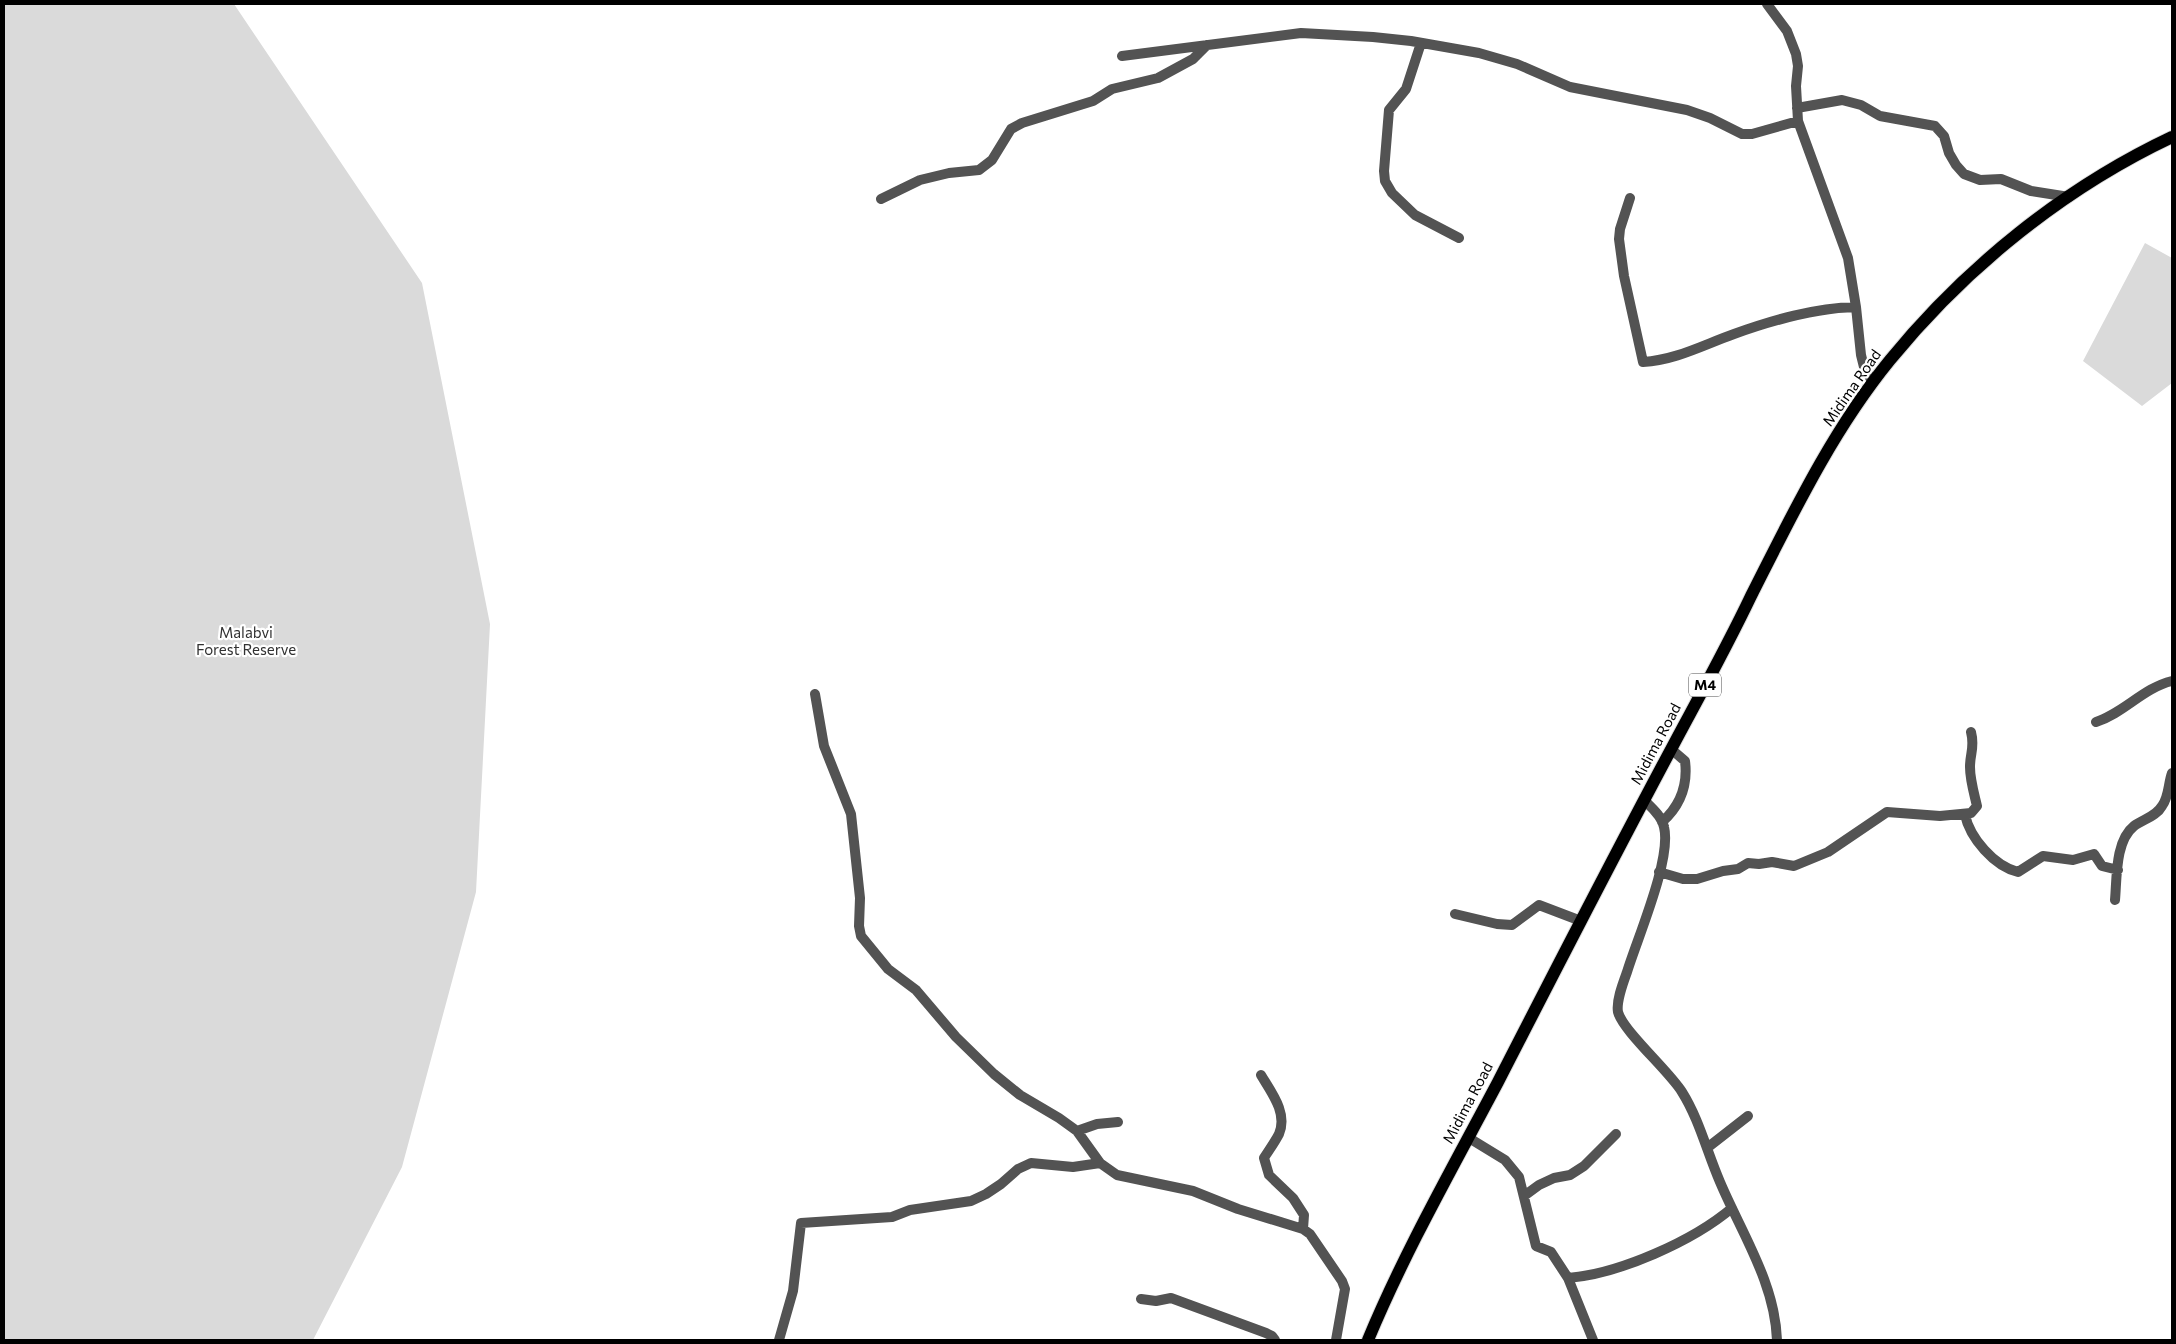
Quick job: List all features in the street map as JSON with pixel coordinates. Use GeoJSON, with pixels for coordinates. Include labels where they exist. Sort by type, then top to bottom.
{"type":"FeatureCollection","features":[{"type":"Feature","properties":{"kind":"main road","name":"Midima Road"},"geometry":{"type":"LineString","coordinates":[[1368,1340],[1402,1265],[1814,476],[1843,427],[1873,383],[1903,345],[1969,275],[1994,253],[2069,197],[2103,174],[2172,137]]}},
{"type":"Feature","properties":{"kind":"street"},"geometry":{"type":"LineString","coordinates":[[1767,4],[1787,31],[1796,54],[1798,66],[1798,121],[1848,258],[1864,367],[1873,383]]}},
{"type":"Feature","properties":{"kind":"street"},"geometry":{"type":"LineString","coordinates":[[1122,56],[1261,37],[1319,33],[1421,43],[1479,53],[1517,64],[1570,86],[1673,106],[1710,118],[1742,134],[1752,134],[1798,121]]}},
{"type":"Feature","properties":{"kind":"street"},"geometry":{"type":"LineString","coordinates":[[1421,43],[1406,89],[1389,110],[1385,181],[1392,193],[1415,214],[1459,238]]}},
{"type":"Feature","properties":{"kind":"street"},"geometry":{"type":"LineString","coordinates":[[881,199],[920,180],[949,173],[979,170],[992,160],[1011,129],[1022,123],[1093,101],[1112,89],[1158,78],[1193,60],[1207,45]]}},
{"type":"Feature","properties":{"kind":"street"},"geometry":{"type":"LineString","coordinates":[[1797,108],[1842,100],[1861,105],[1880,116],[1934,126],[1944,136],[1949,154],[1956,166],[1964,174],[1980,180],[2001,179],[2031,191],[2069,197]]}},
{"type":"Feature","properties":{"kind":"street"},"geometry":{"type":"LineString","coordinates":[[1630,198],[1620,229],[1619,239],[1624,276],[1643,362],[1688,353],[1733,334],[1792,315],[1856,307]]}},
{"type":"Feature","properties":{"kind":"street"},"geometry":{"type":"LineString","coordinates":[[2096,722],[2111,717],[2152,688],[2172,681]]}},
{"type":"Feature","properties":{"kind":"street"},"geometry":{"type":"LineString","coordinates":[[815,694],[826,752],[851,814],[860,898],[859,926],[861,936],[888,969],[916,990],[956,1037],[994,1074],[1020,1095],[1077,1131],[1100,1163],[1117,1175],[1193,1191],[1238,1209],[1302,1230],[1315,1241],[1342,1281],[1345,1289],[1336,1340]]}},
{"type":"Feature","properties":{"kind":"street"},"geometry":{"type":"LineString","coordinates":[[1659,872],[1683,878],[1697,879],[1723,871],[1738,869],[1748,863],[1772,862],[1794,866],[1828,852],[1886,812],[1922,816],[1971,814],[1977,806],[1970,775],[1974,744],[1971,732]]}},
{"type":"Feature","properties":{"kind":"street"},"geometry":{"type":"LineString","coordinates":[[1662,822],[1669,816],[1680,799],[1686,782],[1685,761],[1671,748]]}},
{"type":"Feature","properties":{"kind":"street"},"geometry":{"type":"LineString","coordinates":[[2115,900],[2121,851],[2128,833],[2133,827],[2162,808],[2166,801],[2172,773]]}},
{"type":"Feature","properties":{"kind":"street"},"geometry":{"type":"LineString","coordinates":[[1644,800],[1662,822],[1665,840],[1659,872],[1625,978],[1618,1012],[1632,1033],[1681,1090],[1693,1113],[1771,1296],[1777,1340]]}},
{"type":"Feature","properties":{"kind":"street"},"geometry":{"type":"LineString","coordinates":[[1965,815],[1969,829],[1974,833],[1980,845],[1997,861],[2011,870],[2018,872],[2042,856],[2073,860],[2094,854],[2102,866],[2118,870]]}},
{"type":"Feature","properties":{"kind":"street"},"geometry":{"type":"LineString","coordinates":[[1455,914],[1497,924],[1512,924],[1539,905],[1581,922]]}},
{"type":"Feature","properties":{"kind":"street"},"geometry":{"type":"LineString","coordinates":[[1261,1075],[1278,1104],[1281,1120],[1279,1133],[1264,1158],[1269,1175],[1294,1198],[1304,1215],[1302,1230]]}},
{"type":"Feature","properties":{"kind":"street"},"geometry":{"type":"LineString","coordinates":[[1707,1148],[1748,1116]]}},
{"type":"Feature","properties":{"kind":"street"},"geometry":{"type":"LineString","coordinates":[[1077,1131],[1097,1124],[1118,1122]]}},
{"type":"Feature","properties":{"kind":"street"},"geometry":{"type":"LineString","coordinates":[[1524,1196],[1539,1185],[1554,1178],[1570,1175],[1584,1166],[1616,1134]]}},
{"type":"Feature","properties":{"kind":"street"},"geometry":{"type":"LineString","coordinates":[[1469,1138],[1505,1160],[1519,1177],[1536,1246],[1551,1252],[1568,1278],[1593,1340]]}},
{"type":"Feature","properties":{"kind":"street"},"geometry":{"type":"LineString","coordinates":[[779,1340],[794,1291],[802,1223],[892,1218],[916,1209],[971,1201],[1002,1184],[1018,1169],[1031,1163],[1073,1166],[1100,1163]]}},
{"type":"Feature","properties":{"kind":"street"},"geometry":{"type":"LineString","coordinates":[[1568,1278],[1606,1272],[1653,1253],[1711,1225],[1732,1208]]}},
{"type":"Feature","properties":{"kind":"street"},"geometry":{"type":"LineString","coordinates":[[1141,1299],[1156,1301],[1171,1298],[1266,1333],[1272,1336],[1274,1340]]}},
{"type":"Feature","properties":{"kind":"green space","name":"Malabvi Forest Reserve"},"geometry":{"type":"Polygon","coordinates":[[[4,4],[234,4],[422,283],[490,624],[476,892],[402,1167],[313,1340],[4,1340],[4,4]]]}},
{"type":"Feature","properties":{"kind":"green space"},"geometry":{"type":"Polygon","coordinates":[[[2145,243],[2172,258],[2172,383],[2142,406],[2083,361],[2145,243]]]}}]}
